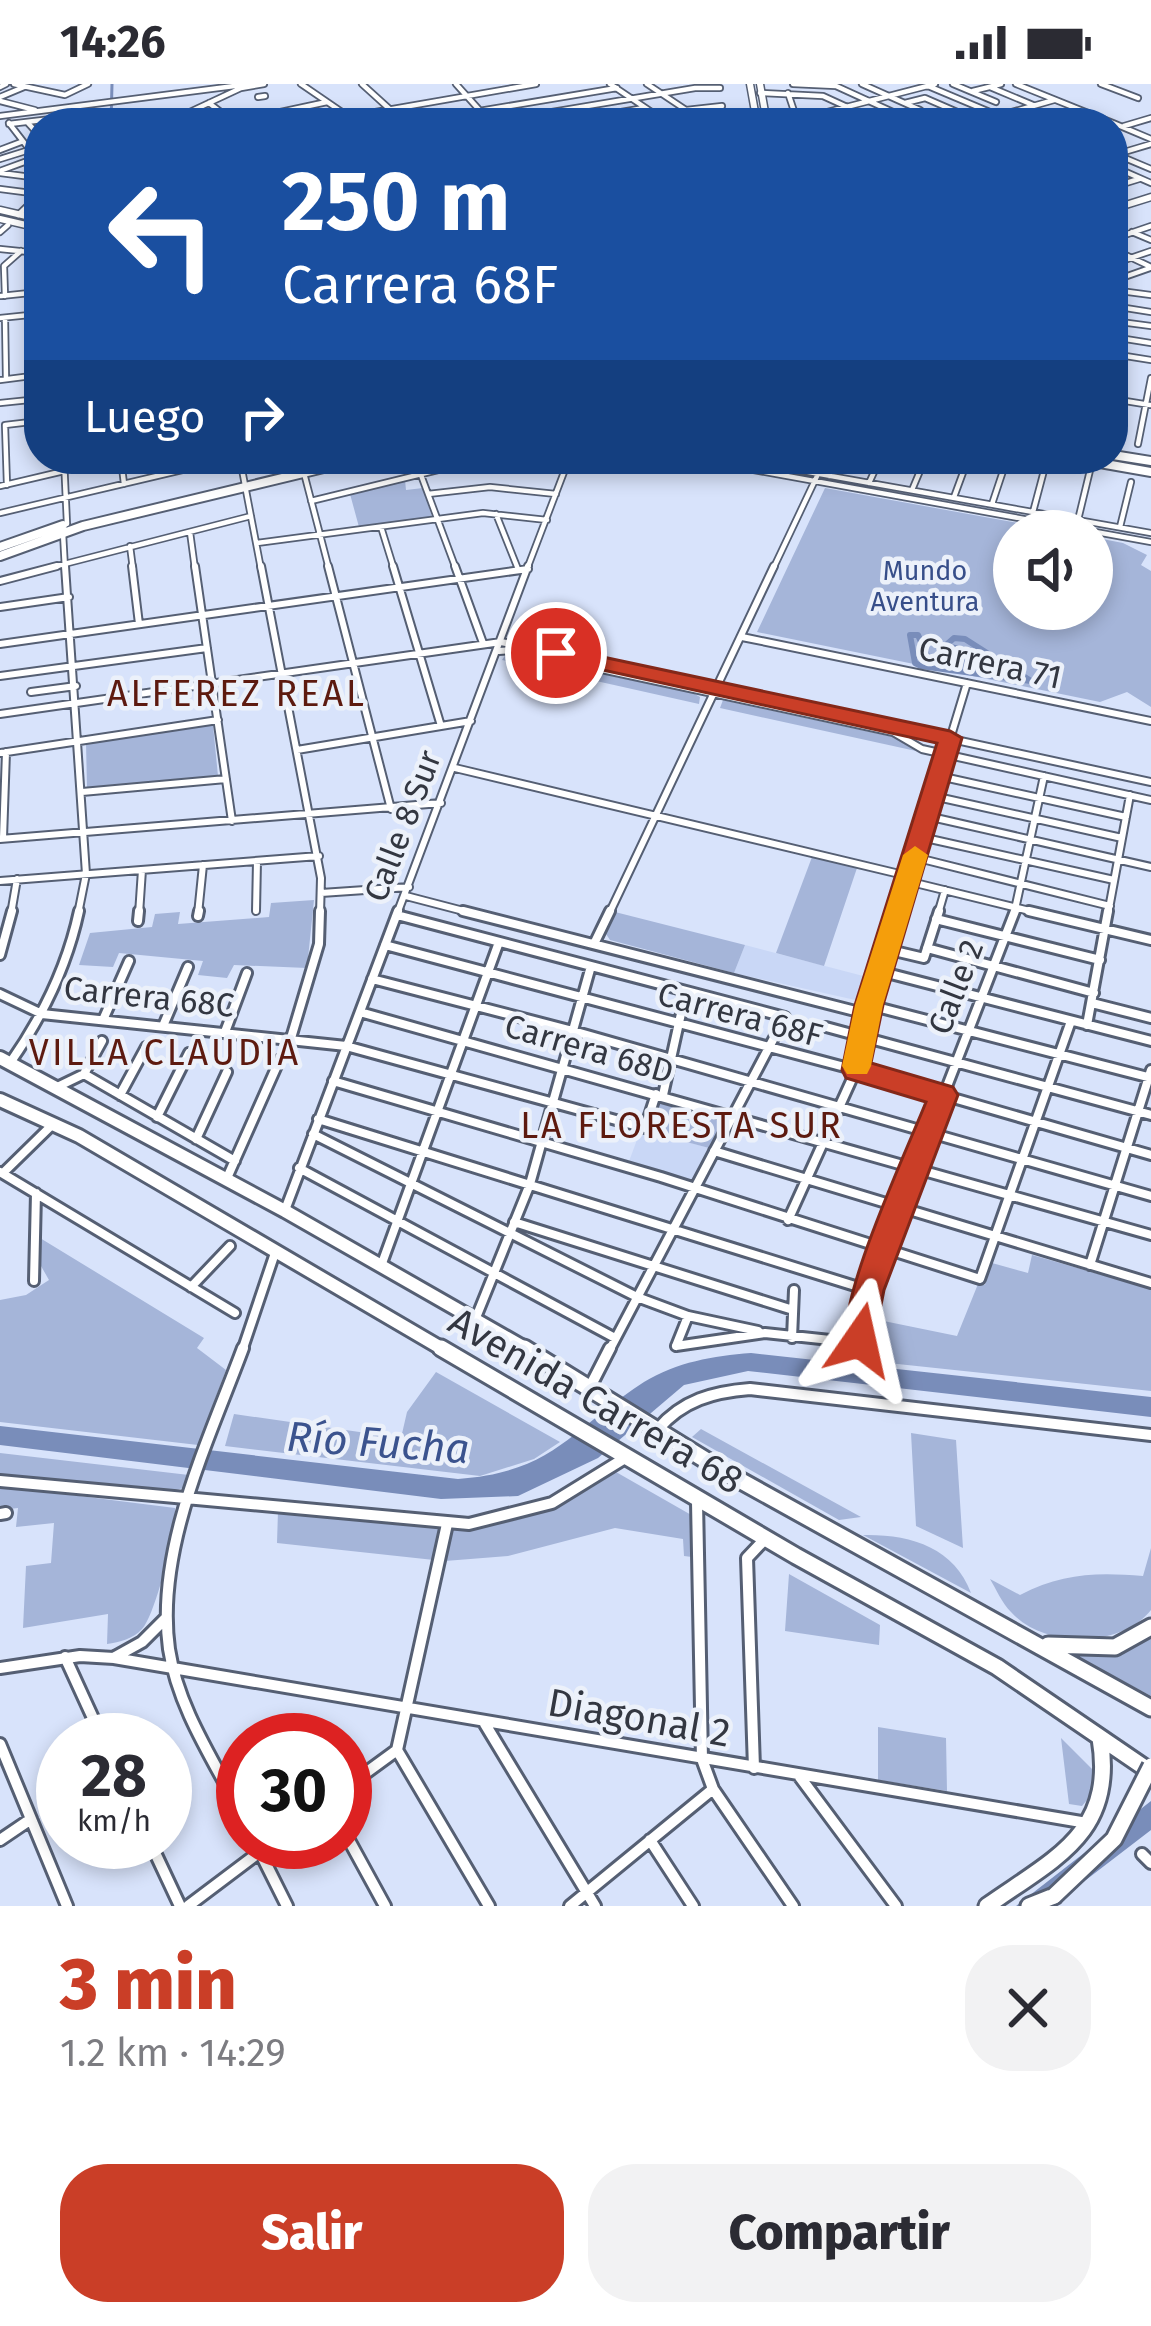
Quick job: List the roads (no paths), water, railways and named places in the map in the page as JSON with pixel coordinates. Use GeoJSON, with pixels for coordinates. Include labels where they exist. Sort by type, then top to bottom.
{"type":"FeatureCollection","features":[{"type":"Feature","properties":{"kind":"highway"},"geometry":{"type":"LineString","coordinates":[[1,223],[24,214]]}},
{"type":"Feature","properties":{"kind":"main road"},"geometry":{"type":"LineString","coordinates":[[750,87],[760,88]]}},
{"type":"Feature","properties":{"kind":"main road"},"geometry":{"type":"LineString","coordinates":[[0,547],[281,474]]}},
{"type":"Feature","properties":{"kind":"main road"},"geometry":{"type":"LineString","coordinates":[[245,484],[299,474]]}},
{"type":"Feature","properties":{"kind":"main road"},"geometry":{"type":"LineString","coordinates":[[0,556],[65,528]]}},
{"type":"Feature","properties":{"kind":"main road","name":"Avenida Carrera 68"},"geometry":{"type":"LineString","coordinates":[[5,1060],[285,1211],[652,1429],[1151,1708]]}},
{"type":"Feature","properties":{"kind":"main road","name":"Avenida Carrera 68"},"geometry":{"type":"LineString","coordinates":[[0,1100],[53,1124],[766,1538],[997,1666],[1151,1769]]}},
{"type":"Feature","properties":{"kind":"main road"},"geometry":{"type":"LineString","coordinates":[[1037,1643],[1107,1649],[1130,1644],[1151,1628]]}},
{"type":"Feature","properties":{"kind":"main road"},"geometry":{"type":"LineString","coordinates":[[987,1906],[1093,1824],[1108,1787],[1100,1738]]}},
{"type":"Feature","properties":{"kind":"main road"},"geometry":{"type":"LineString","coordinates":[[1029,1906],[1049,1901],[1114,1839],[1151,1769]]}},
{"type":"Feature","properties":{"kind":"street"},"geometry":{"type":"LineString","coordinates":[[14,84],[65,95],[88,84]]}},
{"type":"Feature","properties":{"kind":"street"},"geometry":{"type":"LineString","coordinates":[[68,108],[264,84]]}},
{"type":"Feature","properties":{"kind":"street"},"geometry":{"type":"LineString","coordinates":[[301,84],[336,108]]}},
{"type":"Feature","properties":{"kind":"street"},"geometry":{"type":"LineString","coordinates":[[362,84],[387,107]]}},
{"type":"Feature","properties":{"kind":"street"},"geometry":{"type":"LineString","coordinates":[[456,84],[476,108]]}},
{"type":"Feature","properties":{"kind":"street"},"geometry":{"type":"LineString","coordinates":[[383,108],[536,84],[567,108]]}},
{"type":"Feature","properties":{"kind":"street"},"geometry":{"type":"LineString","coordinates":[[647,84],[683,108]]}},
{"type":"Feature","properties":{"kind":"street"},"geometry":{"type":"LineString","coordinates":[[677,84],[685,89]]}},
{"type":"Feature","properties":{"kind":"street"},"geometry":{"type":"LineString","coordinates":[[793,84],[833,86],[882,108]]}},
{"type":"Feature","properties":{"kind":"street"},"geometry":{"type":"LineString","coordinates":[[862,84],[915,108]]}},
{"type":"Feature","properties":{"kind":"street"},"geometry":{"type":"LineString","coordinates":[[872,88],[888,84]]}},
{"type":"Feature","properties":{"kind":"street"},"geometry":{"type":"LineString","coordinates":[[953,84],[996,102]]}},
{"type":"Feature","properties":{"kind":"street"},"geometry":{"type":"LineString","coordinates":[[971,92],[1000,84]]}},
{"type":"Feature","properties":{"kind":"street"},"geometry":{"type":"LineString","coordinates":[[1016,84],[1076,108]]}},
{"type":"Feature","properties":{"kind":"street"},"geometry":{"type":"LineString","coordinates":[[1101,84],[1138,98]]}},
{"type":"Feature","properties":{"kind":"street"},"geometry":{"type":"LineString","coordinates":[[0,99],[28,85]]}},
{"type":"Feature","properties":{"kind":"street"},"geometry":{"type":"LineString","coordinates":[[248,85],[262,96]]}},
{"type":"Feature","properties":{"kind":"street"},"geometry":{"type":"LineString","coordinates":[[198,108],[248,85]]}},
{"type":"Feature","properties":{"kind":"street"},"geometry":{"type":"LineString","coordinates":[[835,108],[928,85],[978,107],[1014,97]]}},
{"type":"Feature","properties":{"kind":"street"},"geometry":{"type":"LineString","coordinates":[[498,108],[615,86],[648,108]]}},
{"type":"Feature","properties":{"kind":"street"},"geometry":{"type":"LineString","coordinates":[[574,108],[720,86],[722,106],[704,108]]}},
{"type":"Feature","properties":{"kind":"street"},"geometry":{"type":"LineString","coordinates":[[990,87],[1035,106]]}},
{"type":"Feature","properties":{"kind":"street"},"geometry":{"type":"LineString","coordinates":[[760,88],[815,94],[852,108]]}},
{"type":"Feature","properties":{"kind":"street"},"geometry":{"type":"LineString","coordinates":[[788,93],[793,108]]}},
{"type":"Feature","properties":{"kind":"street"},"geometry":{"type":"LineString","coordinates":[[634,98],[644,108]]}},
{"type":"Feature","properties":{"kind":"street"},"geometry":{"type":"LineString","coordinates":[[905,104],[925,98],[949,108]]}},
{"type":"Feature","properties":{"kind":"street"},"geometry":{"type":"LineString","coordinates":[[0,99],[32,108]]}},
{"type":"Feature","properties":{"kind":"street"},"geometry":{"type":"LineString","coordinates":[[1026,108],[1056,100]]}},
{"type":"Feature","properties":{"kind":"street"},"geometry":{"type":"LineString","coordinates":[[300,108],[327,102]]}},
{"type":"Feature","properties":{"kind":"street"},"geometry":{"type":"LineString","coordinates":[[209,103],[215,108]]}},
{"type":"Feature","properties":{"kind":"street"},"geometry":{"type":"LineString","coordinates":[[3,116],[24,145]]}},
{"type":"Feature","properties":{"kind":"street"},"geometry":{"type":"LineString","coordinates":[[0,126],[24,122]]}},
{"type":"Feature","properties":{"kind":"street"},"geometry":{"type":"LineString","coordinates":[[1128,150],[1151,141]]}},
{"type":"Feature","properties":{"kind":"street"},"geometry":{"type":"LineString","coordinates":[[1136,148],[1151,155]]}},
{"type":"Feature","properties":{"kind":"street"},"geometry":{"type":"LineString","coordinates":[[1128,160],[1151,169]]}},
{"type":"Feature","properties":{"kind":"street"},"geometry":{"type":"LineString","coordinates":[[1128,167],[1138,164]]}},
{"type":"Feature","properties":{"kind":"street"},"geometry":{"type":"LineString","coordinates":[[1128,174],[1151,183]]}},
{"type":"Feature","properties":{"kind":"street"},"geometry":{"type":"LineString","coordinates":[[1128,183],[1140,179]]}},
{"type":"Feature","properties":{"kind":"street"},"geometry":{"type":"LineString","coordinates":[[21,212],[24,209]]}},
{"type":"Feature","properties":{"kind":"street"},"geometry":{"type":"LineString","coordinates":[[1128,233],[1150,226]]}},
{"type":"Feature","properties":{"kind":"street"},"geometry":{"type":"LineString","coordinates":[[1132,232],[1151,240]]}},
{"type":"Feature","properties":{"kind":"street"},"geometry":{"type":"LineString","coordinates":[[0,249],[24,251]]}},
{"type":"Feature","properties":{"kind":"street"},"geometry":{"type":"LineString","coordinates":[[2,296],[4,266],[21,251]]}},
{"type":"Feature","properties":{"kind":"street"},"geometry":{"type":"LineString","coordinates":[[1128,259],[1151,251]]}},
{"type":"Feature","properties":{"kind":"street"},"geometry":{"type":"LineString","coordinates":[[1128,256],[1151,269]]}},
{"type":"Feature","properties":{"kind":"street"},"geometry":{"type":"LineString","coordinates":[[3,318],[3,379]]}},
{"type":"Feature","properties":{"kind":"street"},"geometry":{"type":"LineString","coordinates":[[1138,444],[1151,378]]}},
{"type":"Feature","properties":{"kind":"street"},"geometry":{"type":"LineString","coordinates":[[3,426],[3,485],[51,474]]}},
{"type":"Feature","properties":{"kind":"street"},"geometry":{"type":"LineString","coordinates":[[5,1060],[42,1014],[71,949],[86,874],[64,474]]}},
{"type":"Feature","properties":{"kind":"street"},"geometry":{"type":"LineString","coordinates":[[123,474],[124,484]]}},
{"type":"Feature","properties":{"kind":"street"},"geometry":{"type":"LineString","coordinates":[[0,512],[164,474]]}},
{"type":"Feature","properties":{"kind":"street"},"geometry":{"type":"LineString","coordinates":[[243,474],[319,856],[319,944],[291,1038]]}},
{"type":"Feature","properties":{"kind":"street"},"geometry":{"type":"LineString","coordinates":[[304,474],[391,809]]}},
{"type":"Feature","properties":{"kind":"street"},"geometry":{"type":"LineString","coordinates":[[311,501],[422,474],[483,644]]}},
{"type":"Feature","properties":{"kind":"street","name":"Calle 8 Sur"},"geometry":{"type":"LineString","coordinates":[[285,1211],[564,474]]}},
{"type":"Feature","properties":{"kind":"street"},"geometry":{"type":"LineString","coordinates":[[796,474],[998,510]]}},
{"type":"Feature","properties":{"kind":"street"},"geometry":{"type":"LineString","coordinates":[[807,474],[868,482],[896,492],[912,490],[975,506],[1021,510]]}},
{"type":"Feature","properties":{"kind":"street"},"geometry":{"type":"LineString","coordinates":[[868,482],[872,474]]}},
{"type":"Feature","properties":{"kind":"street"},"geometry":{"type":"LineString","coordinates":[[912,490],[919,474]]}},
{"type":"Feature","properties":{"kind":"street"},"geometry":{"type":"LineString","coordinates":[[953,498],[962,474]]}},
{"type":"Feature","properties":{"kind":"street"},"geometry":{"type":"LineString","coordinates":[[992,505],[1002,474]]}},
{"type":"Feature","properties":{"kind":"street"},"geometry":{"type":"LineString","coordinates":[[1034,510],[1043,474]]}},
{"type":"Feature","properties":{"kind":"street"},"geometry":{"type":"LineString","coordinates":[[1081,510],[1092,474]]}},
{"type":"Feature","properties":{"kind":"street"},"geometry":{"type":"LineString","coordinates":[[594,944],[816,477]]}},
{"type":"Feature","properties":{"kind":"street"},"geometry":{"type":"LineString","coordinates":[[1120,527],[1131,482]]}},
{"type":"Feature","properties":{"kind":"street"},"geometry":{"type":"LineString","coordinates":[[428,494],[490,487],[556,494]]}},
{"type":"Feature","properties":{"kind":"street"},"geometry":{"type":"LineString","coordinates":[[257,543],[496,514],[547,520]]}},
{"type":"Feature","properties":{"kind":"street"},"geometry":{"type":"LineString","coordinates":[[496,514],[518,570]]}},
{"type":"Feature","properties":{"kind":"street"},"geometry":{"type":"LineString","coordinates":[[0,581],[251,516]]}},
{"type":"Feature","properties":{"kind":"street"},"geometry":{"type":"LineString","coordinates":[[381,527],[441,726]]}},
{"type":"Feature","properties":{"kind":"street"},"geometry":{"type":"LineString","coordinates":[[1113,528],[1151,537]]}},
{"type":"Feature","properties":{"kind":"street"},"geometry":{"type":"LineString","coordinates":[[1113,530],[1151,537]]}},
{"type":"Feature","properties":{"kind":"street"},"geometry":{"type":"LineString","coordinates":[[190,532],[232,821]]}},
{"type":"Feature","properties":{"kind":"street"},"geometry":{"type":"LineString","coordinates":[[130,546],[139,624]]}},
{"type":"Feature","properties":{"kind":"street"},"geometry":{"type":"LineString","coordinates":[[0,644],[528,569]]}},
{"type":"Feature","properties":{"kind":"street"},"geometry":{"type":"LineString","coordinates":[[0,607],[69,597]]}},
{"type":"Feature","properties":{"kind":"street","name":"Carrera 71"},"geometry":{"type":"LineString","coordinates":[[744,635],[1151,722]]}},
{"type":"Feature","properties":{"kind":"street"},"geometry":{"type":"LineString","coordinates":[[0,714],[483,644],[1151,782]]}},
{"type":"Feature","properties":{"kind":"street"},"geometry":{"type":"LineString","coordinates":[[0,676],[207,648]]}},
{"type":"Feature","properties":{"kind":"street"},"geometry":{"type":"LineString","coordinates":[[788,1220],[856,1070],[868,1009],[967,683]]}},
{"type":"Feature","properties":{"kind":"street"},"geometry":{"type":"LineString","coordinates":[[32,692],[76,686]]}},
{"type":"Feature","properties":{"kind":"street"},"geometry":{"type":"LineString","coordinates":[[715,690],[893,732],[922,749],[1151,800]]}},
{"type":"Feature","properties":{"kind":"street"},"geometry":{"type":"LineString","coordinates":[[218,720],[3,752],[2,838],[442,803]]}},
{"type":"Feature","properties":{"kind":"street"},"geometry":{"type":"LineString","coordinates":[[298,750],[471,721]]}},
{"type":"Feature","properties":{"kind":"street"},"geometry":{"type":"LineString","coordinates":[[455,767],[1151,940]]}},
{"type":"Feature","properties":{"kind":"street"},"geometry":{"type":"LineString","coordinates":[[939,776],[1126,817]]}},
{"type":"Feature","properties":{"kind":"street","name":"Calle 2"},"geometry":{"type":"LineString","coordinates":[[792,1338],[854,1346],[860,1340],[868,1290],[1016,908],[1044,776]]}},
{"type":"Feature","properties":{"kind":"street"},"geometry":{"type":"LineString","coordinates":[[82,792],[226,779]]}},
{"type":"Feature","properties":{"kind":"street"},"geometry":{"type":"LineString","coordinates":[[1087,1024],[1130,795]]}},
{"type":"Feature","properties":{"kind":"street"},"geometry":{"type":"LineString","coordinates":[[933,796],[1122,838]]}},
{"type":"Feature","properties":{"kind":"street"},"geometry":{"type":"LineString","coordinates":[[927,817],[1151,867]]}},
{"type":"Feature","properties":{"kind":"street"},"geometry":{"type":"LineString","coordinates":[[921,836],[1114,880]]}},
{"type":"Feature","properties":{"kind":"street"},"geometry":{"type":"LineString","coordinates":[[0,880],[319,856]]}},
{"type":"Feature","properties":{"kind":"street"},"geometry":{"type":"LineString","coordinates":[[914,857],[1110,906]]}},
{"type":"Feature","properties":{"kind":"street"},"geometry":{"type":"LineString","coordinates":[[256,911],[257,861]]}},
{"type":"Feature","properties":{"kind":"street"},"geometry":{"type":"LineString","coordinates":[[197,916],[203,865]]}},
{"type":"Feature","properties":{"kind":"street"},"geometry":{"type":"LineString","coordinates":[[138,921],[142,870]]}},
{"type":"Feature","properties":{"kind":"street"},"geometry":{"type":"LineString","coordinates":[[0,955],[5,950],[17,879]]}},
{"type":"Feature","properties":{"kind":"street"},"geometry":{"type":"LineString","coordinates":[[926,953],[945,890]]}},
{"type":"Feature","properties":{"kind":"street"},"geometry":{"type":"LineString","coordinates":[[321,893],[407,892],[594,944],[1150,1075],[1090,1265]]}},
{"type":"Feature","properties":{"kind":"street"},"geometry":{"type":"LineString","coordinates":[[397,915],[784,1017],[589,1389]]}},
{"type":"Feature","properties":{"kind":"street"},"geometry":{"type":"LineString","coordinates":[[936,919],[1100,961]]}},
{"type":"Feature","properties":{"kind":"street"},"geometry":{"type":"LineString","coordinates":[[381,1266],[499,942]]}},
{"type":"Feature","properties":{"kind":"street","name":"Carrera 68F"},"geometry":{"type":"LineString","coordinates":[[385,945],[856,1070],[1151,1155]]}},
{"type":"Feature","properties":{"kind":"street"},"geometry":{"type":"LineString","coordinates":[[886,949],[993,966],[1151,1018]]}},
{"type":"Feature","properties":{"kind":"street"},"geometry":{"type":"LineString","coordinates":[[103,1020],[128,961]]}},
{"type":"Feature","properties":{"kind":"street"},"geometry":{"type":"LineString","coordinates":[[475,1320],[530,1184],[591,966]]}},
{"type":"Feature","properties":{"kind":"street"},"geometry":{"type":"LineString","coordinates":[[164,1026],[188,968]]}},
{"type":"Feature","properties":{"kind":"street"},"geometry":{"type":"LineString","coordinates":[[879,971],[1151,1041]]}},
{"type":"Feature","properties":{"kind":"street"},"geometry":{"type":"LineString","coordinates":[[225,1032],[247,973]]}},
{"type":"Feature","properties":{"kind":"street"},"geometry":{"type":"LineString","coordinates":[[372,979],[573,1031],[1151,1196]]}},
{"type":"Feature","properties":{"kind":"street"},"geometry":{"type":"LineString","coordinates":[[660,1095],[686,991]]}},
{"type":"Feature","properties":{"kind":"street","name":"Carrera 68C"},"geometry":{"type":"LineString","coordinates":[[0,994],[42,1014],[346,1046],[645,1128],[660,1095]]}},
{"type":"Feature","properties":{"kind":"street","name":"Carrera 68D"},"geometry":{"type":"LineString","coordinates":[[359,1012],[1151,1235]]}},
{"type":"Feature","properties":{"kind":"street"},"geometry":{"type":"LineString","coordinates":[[333,1082],[694,1188],[980,1279],[1071,1021]]}},
{"type":"Feature","properties":{"kind":"street"},"geometry":{"type":"LineString","coordinates":[[826,1027],[1151,1115]]}},
{"type":"Feature","properties":{"kind":"street"},"geometry":{"type":"LineString","coordinates":[[56,1088],[84,1075],[102,1041]]}},
{"type":"Feature","properties":{"kind":"street"},"geometry":{"type":"LineString","coordinates":[[120,1095],[146,1047]]}},
{"type":"Feature","properties":{"kind":"street"},"geometry":{"type":"LineString","coordinates":[[157,1117],[189,1053]]}},
{"type":"Feature","properties":{"kind":"street"},"geometry":{"type":"LineString","coordinates":[[226,1179],[280,1059]]}},
{"type":"Feature","properties":{"kind":"street"},"geometry":{"type":"LineString","coordinates":[[196,1139],[226,1072]]}},
{"type":"Feature","properties":{"kind":"street"},"geometry":{"type":"LineString","coordinates":[[84,1075],[235,1161]]}},
{"type":"Feature","properties":{"kind":"street"},"geometry":{"type":"LineString","coordinates":[[318,1119],[868,1290]]}},
{"type":"Feature","properties":{"kind":"street"},"geometry":{"type":"LineString","coordinates":[[53,1124],[1,1173],[235,1313]]}},
{"type":"Feature","properties":{"kind":"street"},"geometry":{"type":"LineString","coordinates":[[312,1133],[512,1227],[637,1297],[688,1316],[792,1338],[794,1290]]}},
{"type":"Feature","properties":{"kind":"street"},"geometry":{"type":"LineString","coordinates":[[714,1151],[1151,1283]]}},
{"type":"Feature","properties":{"kind":"street"},"geometry":{"type":"LineString","coordinates":[[299,1168],[615,1338]]}},
{"type":"Feature","properties":{"kind":"street"},"geometry":{"type":"LineString","coordinates":[[34,1280],[36,1193]]}},
{"type":"Feature","properties":{"kind":"street"},"geometry":{"type":"LineString","coordinates":[[512,1227],[793,1310]]}},
{"type":"Feature","properties":{"kind":"street"},"geometry":{"type":"LineString","coordinates":[[191,1287],[230,1246]]}},
{"type":"Feature","properties":{"kind":"street"},"geometry":{"type":"LineString","coordinates":[[216,1759],[175,1670],[166,1618],[170,1577],[274,1252]]}},
{"type":"Feature","properties":{"kind":"street"},"geometry":{"type":"LineString","coordinates":[[688,1316],[676,1346],[765,1333]]}},
{"type":"Feature","properties":{"kind":"street"},"geometry":{"type":"LineString","coordinates":[[652,1429],[698,1397],[750,1389],[1151,1435]]}},
{"type":"Feature","properties":{"kind":"street"},"geometry":{"type":"LineString","coordinates":[[0,1481],[447,1524],[512,1518],[544,1508],[589,1484],[620,1453]]}},
{"type":"Feature","properties":{"kind":"street"},"geometry":{"type":"LineString","coordinates":[[695,1496],[700,1519],[703,1759],[713,1789],[793,1906]]}},
{"type":"Feature","properties":{"kind":"street"},"geometry":{"type":"LineString","coordinates":[[447,1524],[397,1750],[489,1906]]}},
{"type":"Feature","properties":{"kind":"street"},"geometry":{"type":"LineString","coordinates":[[754,1768],[747,1558],[766,1538]]}},
{"type":"Feature","properties":{"kind":"street"},"geometry":{"type":"LineString","coordinates":[[114,1658],[142,1642],[166,1618]]}},
{"type":"Feature","properties":{"kind":"street"},"geometry":{"type":"LineString","coordinates":[[0,1668],[65,1658],[114,1658],[175,1670]]}},
{"type":"Feature","properties":{"kind":"street"},"geometry":{"type":"LineString","coordinates":[[65,1658],[90,1713]]}},
{"type":"Feature","properties":{"kind":"street","name":"Diagonal 2"},"geometry":{"type":"LineString","coordinates":[[175,1670],[1093,1824]]}},
{"type":"Feature","properties":{"kind":"street"},"geometry":{"type":"LineString","coordinates":[[484,1723],[595,1906]]}},
{"type":"Feature","properties":{"kind":"street"},"geometry":{"type":"LineString","coordinates":[[0,1745],[68,1906]]}},
{"type":"Feature","properties":{"kind":"street"},"geometry":{"type":"LineString","coordinates":[[372,1768],[397,1750]]}},
{"type":"Feature","properties":{"kind":"street"},"geometry":{"type":"LineString","coordinates":[[799,1776],[896,1906]]}},
{"type":"Feature","properties":{"kind":"street"},"geometry":{"type":"LineString","coordinates":[[570,1906],[713,1789]]}},
{"type":"Feature","properties":{"kind":"street"},"geometry":{"type":"LineString","coordinates":[[0,1840],[31,1819]]}},
{"type":"Feature","properties":{"kind":"street"},"geometry":{"type":"LineString","coordinates":[[650,1840],[693,1906]]}},
{"type":"Feature","properties":{"kind":"street"},"geometry":{"type":"LineString","coordinates":[[164,1869],[184,1906],[230,1869]]}},
{"type":"Feature","properties":{"kind":"street"},"geometry":{"type":"LineString","coordinates":[[269,1869],[287,1906]]}},
{"type":"Feature","properties":{"kind":"street"},"geometry":{"type":"LineString","coordinates":[[365,1869],[385,1906]]}},
{"type":"Feature","properties":{"kind":"waterway"},"geometry":{"type":"LineString","coordinates":[[111,108],[112,84]]}},
{"type":"Feature","properties":{"kind":"waterway"},"geometry":{"type":"LineString","coordinates":[[940,655],[934,660],[957,665],[970,661],[974,654],[985,660],[956,669],[931,665],[918,635],[910,635],[915,663],[921,666],[1031,681],[965,639],[954,638],[945,646],[965,650],[957,655]]}},
{"type":"Feature","properties":{"kind":"district","name":"ALFEREZ REAL"},"geometry":{"type":"Point","coordinates":[237,694]}},
{"type":"Feature","properties":{"kind":"district","name":"VILLA CLAUDIA"},"geometry":{"type":"Point","coordinates":[165,1053]}},
{"type":"Feature","properties":{"kind":"district","name":"LA FLORESTA SUR"},"geometry":{"type":"Point","coordinates":[682,1126]}},
{"type":"Feature","properties":{"kind":"park label","name":"Mundo Aventura"},"geometry":{"type":"Point","coordinates":[925,586]}},
{"type":"Feature","properties":{"kind":"water label","name":"Río Fucha"},"geometry":{"type":"Point","coordinates":[378,1443]}}]}
